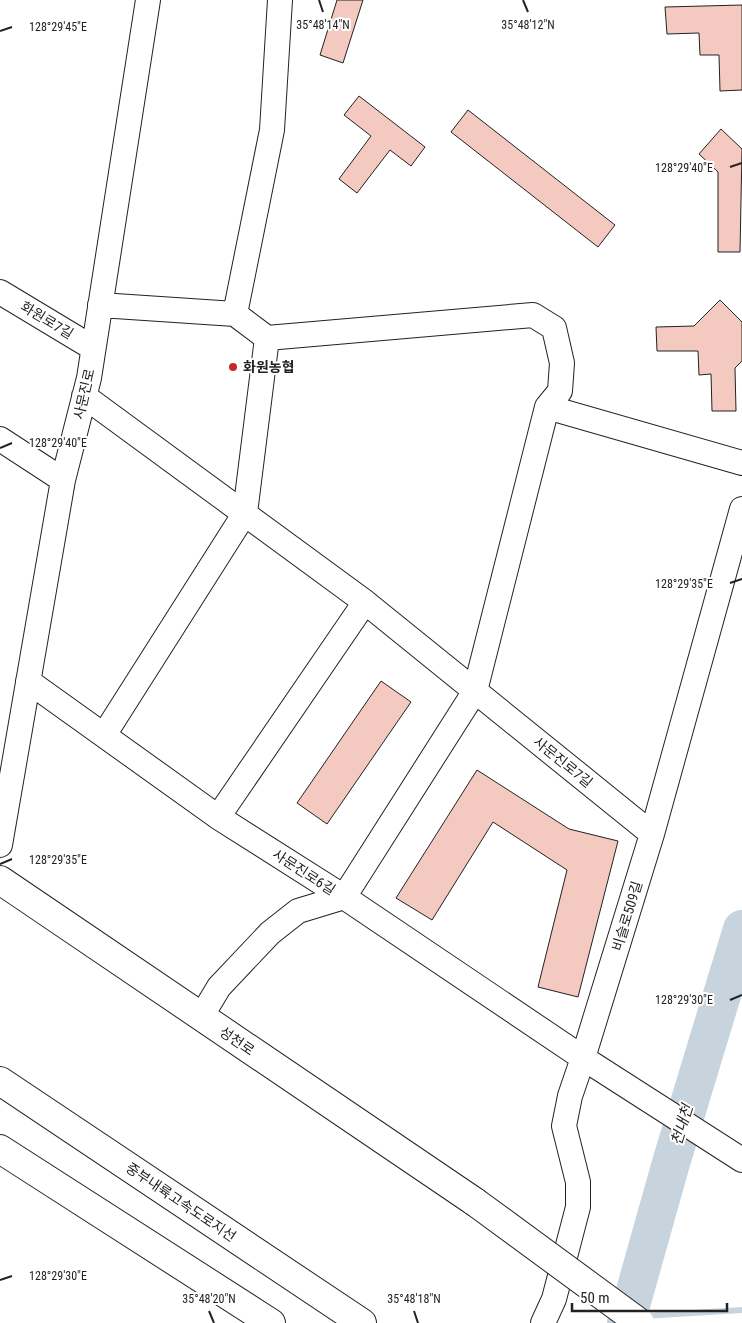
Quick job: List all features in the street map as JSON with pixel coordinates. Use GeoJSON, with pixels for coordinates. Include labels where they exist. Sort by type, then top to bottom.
{"type":"FeatureCollection","features":[{"type":"Feature","properties":{"kind":"main road","name":"성천로"},"geometry":{"type":"LineString","coordinates":[[0,880],[475,1202],[640,1323]]}},
{"type":"Feature","properties":{"kind":"main road","name":"중부내륙고속도로지선"},"geometry":{"type":"LineString","coordinates":[[6,1084],[362,1323]]}},
{"type":"Feature","properties":{"kind":"main road"},"geometry":{"type":"LineString","coordinates":[[0,1149],[271,1323]]}},
{"type":"Feature","properties":{"kind":"street","name":"사문진로"},"geometry":{"type":"LineString","coordinates":[[0,846],[8,746],[28,681],[63,480],[84,396],[148,0]]}},
{"type":"Feature","properties":{"kind":"street"},"geometry":{"type":"LineString","coordinates":[[235,314],[272,130],[280,0]]}},
{"type":"Feature","properties":{"kind":"street","name":"화원로7길"},"geometry":{"type":"LineString","coordinates":[[0,292],[93,348]]}},
{"type":"Feature","properties":{"kind":"street"},"geometry":{"type":"LineString","coordinates":[[100,305],[235,314],[267,338],[533,315],[554,328],[562,363],[560,391],[547,406],[475,691],[344,898],[298,911],[270,933],[219,987],[201,1016]]}},
{"type":"Feature","properties":{"kind":"street"},"geometry":{"type":"LineString","coordinates":[[104,735],[245,513],[267,338]]}},
{"type":"Feature","properties":{"kind":"street","name":"사문진로7길"},"geometry":{"type":"LineString","coordinates":[[84,396],[365,602],[652,834]]}},
{"type":"Feature","properties":{"kind":"street"},"geometry":{"type":"LineString","coordinates":[[547,406],[742,463]]}},
{"type":"Feature","properties":{"kind":"street"},"geometry":{"type":"LineString","coordinates":[[0,439],[63,480]]}},
{"type":"Feature","properties":{"kind":"street","name":"비슬로509길"},"geometry":{"type":"LineString","coordinates":[[544,1323],[554,1299],[578,1207],[578,1182],[564,1126],[570,1096],[589,1061],[742,509]]}},
{"type":"Feature","properties":{"kind":"street"},"geometry":{"type":"LineString","coordinates":[[218,817],[365,602]]}},
{"type":"Feature","properties":{"kind":"street","name":"사문진로6길"},"geometry":{"type":"LineString","coordinates":[[28,681],[218,817],[742,1160]]}},
{"type":"Feature","properties":{"kind":"building"},"geometry":{"type":"Polygon","coordinates":[[[337,0],[363,0],[343,63],[320,55],[337,0]]]}},
{"type":"Feature","properties":{"kind":"building"},"geometry":{"type":"Polygon","coordinates":[[[742,5],[742,90],[720,91],[719,55],[700,55],[699,33],[667,34],[665,7],[742,5]]]}},
{"type":"Feature","properties":{"kind":"building"},"geometry":{"type":"Polygon","coordinates":[[[359,96],[425,147],[411,166],[390,150],[357,193],[339,179],[371,136],[344,115],[359,96]]]}},
{"type":"Feature","properties":{"kind":"building"},"geometry":{"type":"Polygon","coordinates":[[[468,110],[615,225],[598,247],[451,132],[468,110]]]}},
{"type":"Feature","properties":{"kind":"building"},"geometry":{"type":"Polygon","coordinates":[[[721,129],[742,149],[740,252],[718,252],[718,172],[699,154],[721,129]]]}},
{"type":"Feature","properties":{"kind":"building"},"geometry":{"type":"Polygon","coordinates":[[[720,300],[742,322],[742,361],[735,368],[736,411],[712,411],[711,374],[699,375],[698,351],[657,351],[656,327],[694,326],[720,300]]]}},
{"type":"Feature","properties":{"kind":"building"},"geometry":{"type":"Polygon","coordinates":[[[381,681],[411,702],[327,824],[297,803],[381,681]]]}},
{"type":"Feature","properties":{"kind":"building"},"geometry":{"type":"Polygon","coordinates":[[[477,770],[569,829],[618,841],[578,997],[538,987],[567,870],[493,822],[432,920],[396,898],[477,770]]]}},
{"type":"Feature","properties":{"kind":"waterway","name":"천내천"},"geometry":{"type":"LineString","coordinates":[[626,1323],[671,1163],[742,929]]}},
{"type":"Feature","properties":{"kind":"waterway"},"geometry":{"type":"LineString","coordinates":[[643,1316],[742,1310]]}},
{"type":"Feature","properties":{"kind":"place","name":"화원농협"},"geometry":{"type":"Point","coordinates":[233,367]}}]}
